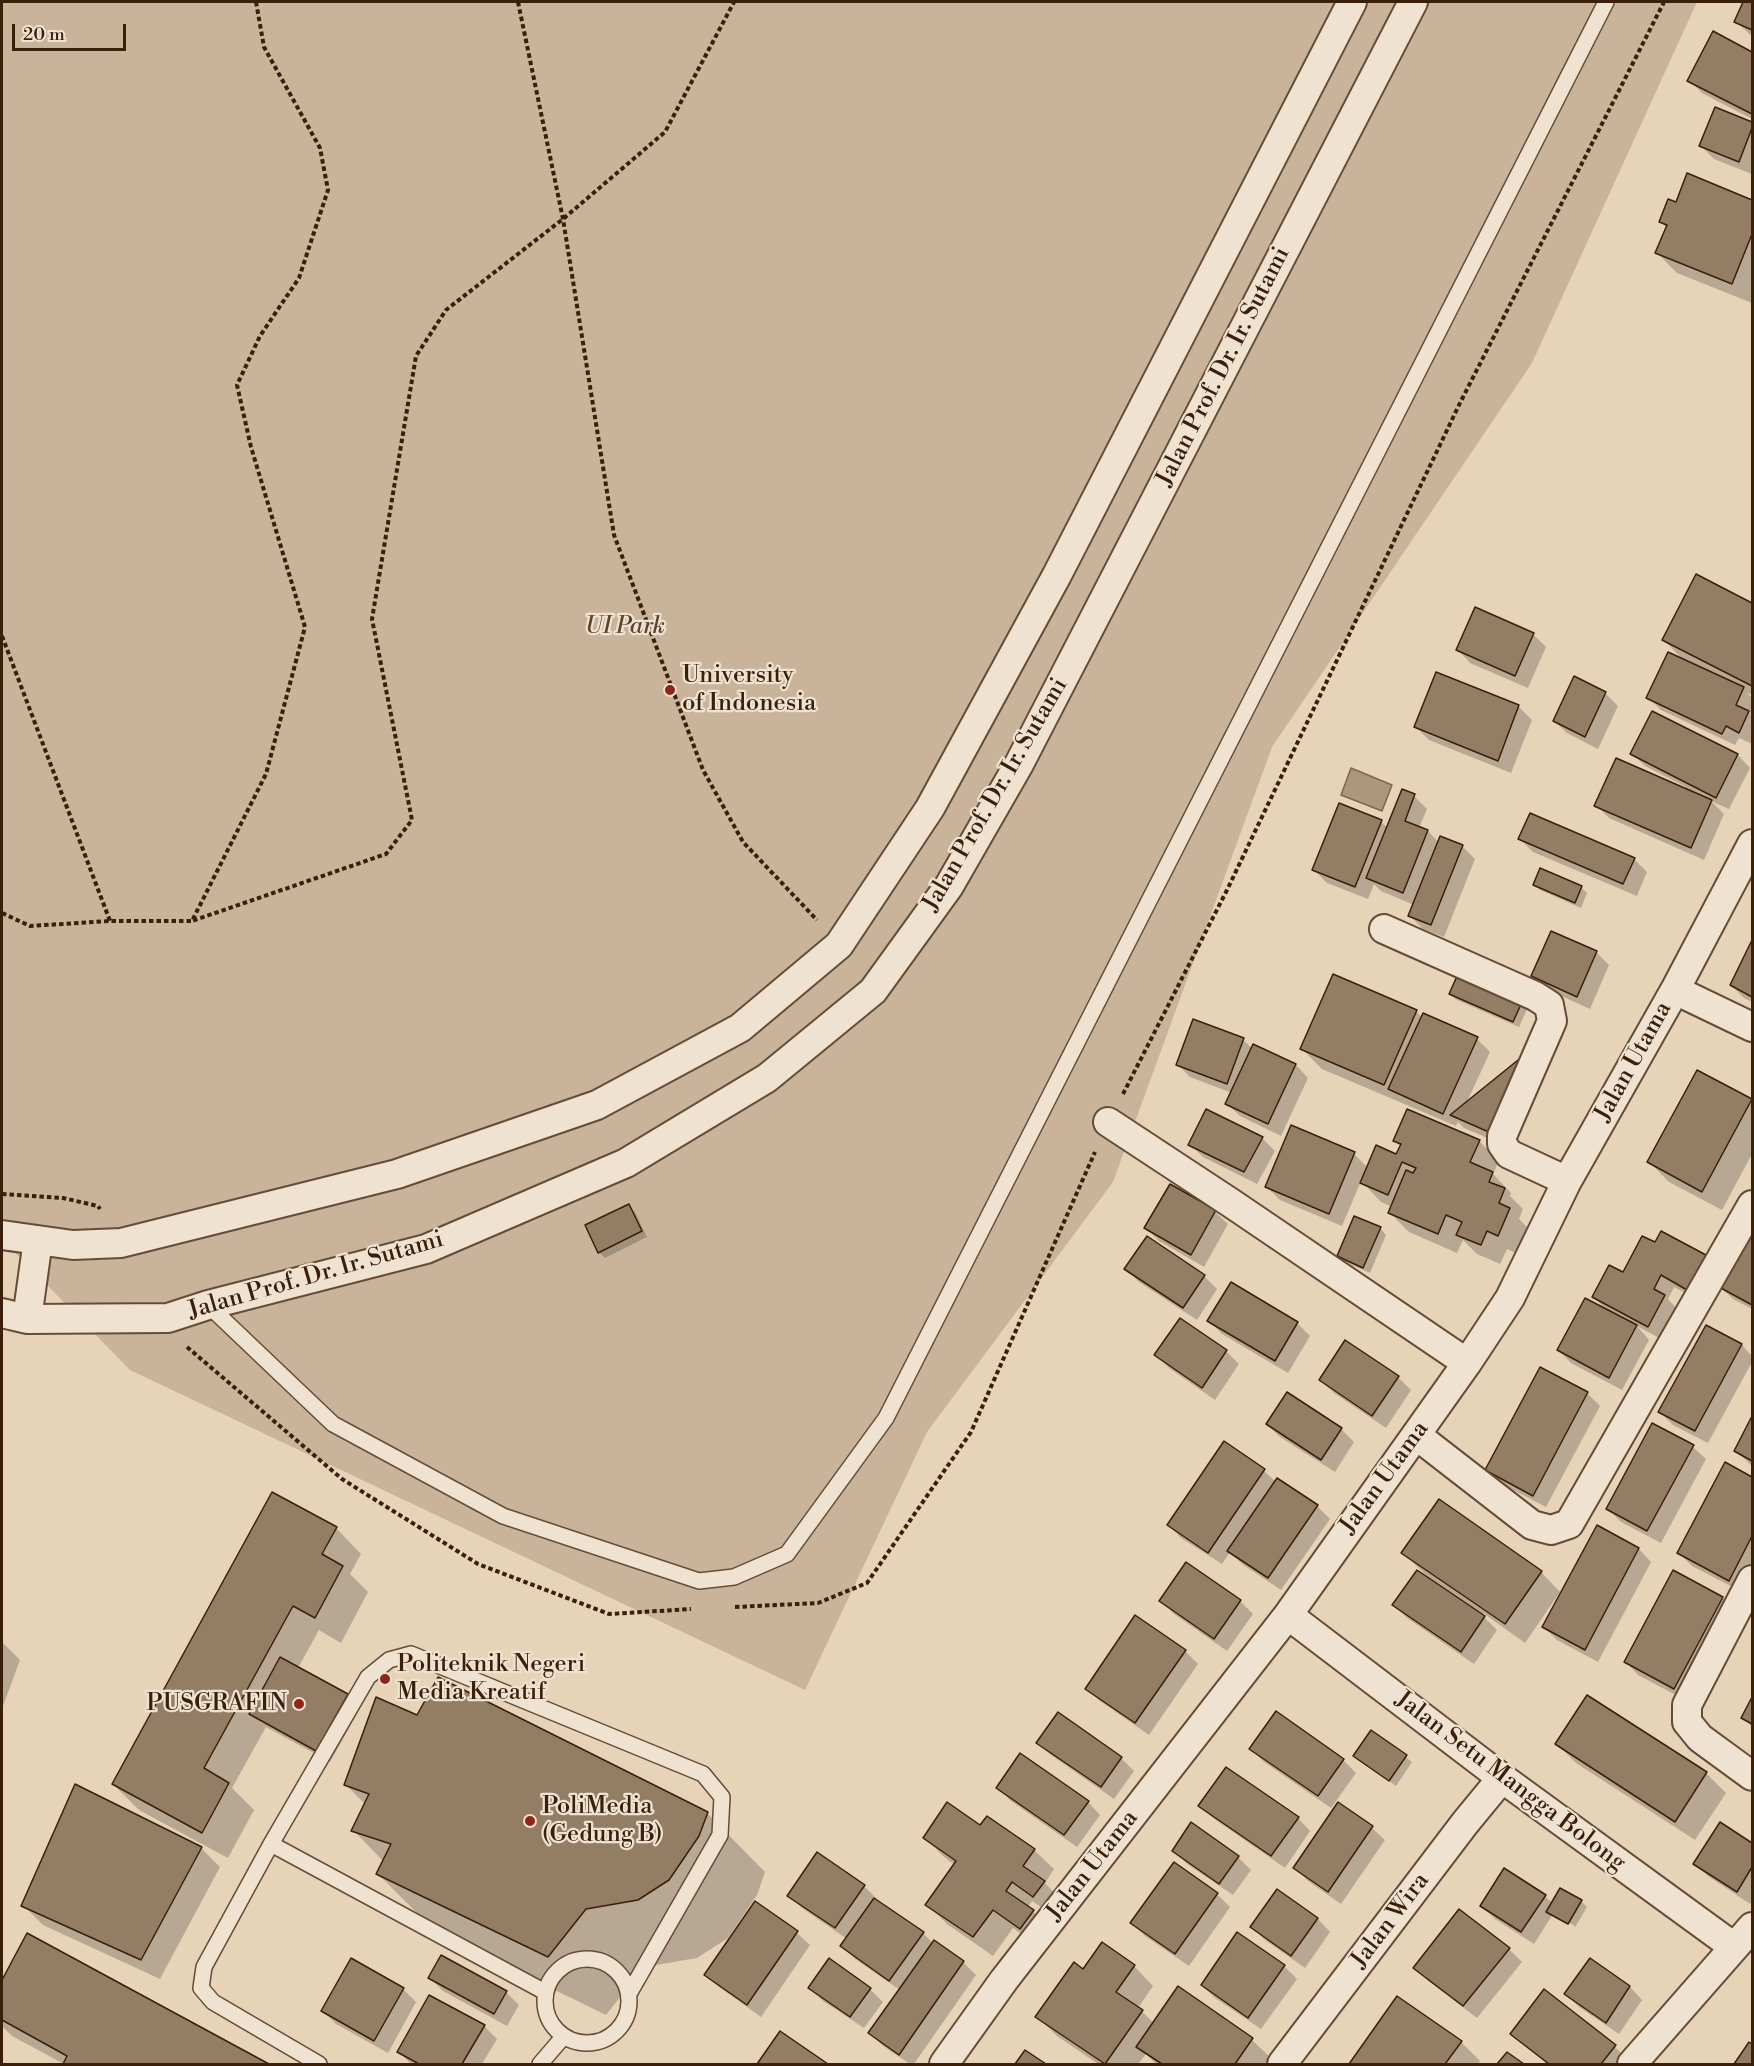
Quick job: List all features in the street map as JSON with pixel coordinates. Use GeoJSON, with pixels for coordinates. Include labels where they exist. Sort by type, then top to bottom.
{"type":"FeatureCollection","features":[{"type":"Feature","properties":{"kind":"street"},"geometry":{"type":"LineString","coordinates":[[2,1235],[73,1245],[121,1243],[397,1174],[597,1105],[740,1028],[839,945],[930,808],[1057,575],[1352,2]]}},
{"type":"Feature","properties":{"kind":"street","name":"Jalan Prof. Dr. Ir. Sutami"},"geometry":{"type":"LineString","coordinates":[[14,1316],[168,1318],[208,1305],[426,1249],[626,1162],[767,1078],[873,991],[950,886],[1019,764],[1413,2]]}},
{"type":"Feature","properties":{"kind":"street","name":"Jalan Utama"},"geometry":{"type":"LineString","coordinates":[[944,2064],[1004,1980],[1288,1615],[1467,1363],[1510,1298],[1567,1181],[1675,990],[1752,844]]}},
{"type":"Feature","properties":{"kind":"street"},"geometry":{"type":"LineString","coordinates":[[1384,929],[1535,996],[1549,1005],[1552,1021],[1502,1136],[1502,1144],[1509,1154],[1567,1181]]}},
{"type":"Feature","properties":{"kind":"street"},"geometry":{"type":"LineString","coordinates":[[1675,990],[1752,1027]]}},
{"type":"Feature","properties":{"kind":"street"},"geometry":{"type":"LineString","coordinates":[[1108,1122],[1467,1363]]}},
{"type":"Feature","properties":{"kind":"street"},"geometry":{"type":"LineString","coordinates":[[1416,1435],[1532,1525],[1551,1530],[1569,1524],[1752,1204]]}},
{"type":"Feature","properties":{"kind":"street"},"geometry":{"type":"LineString","coordinates":[[14,1316],[38,1240]]}},
{"type":"Feature","properties":{"kind":"street"},"geometry":{"type":"LineString","coordinates":[[1752,1580],[1687,1705],[1687,1722],[1700,1738],[1752,1776]]}},
{"type":"Feature","properties":{"kind":"street","name":"Jalan Setu Mangga Bolong"},"geometry":{"type":"LineString","coordinates":[[1288,1615],[1502,1778],[1747,1933]]}},
{"type":"Feature","properties":{"kind":"street","name":"Jalan Wira"},"geometry":{"type":"LineString","coordinates":[[1282,2064],[1465,1823],[1502,1778]]}},
{"type":"Feature","properties":{"kind":"street"},"geometry":{"type":"LineString","coordinates":[[1632,2064],[1747,1933]]}},
{"type":"Feature","properties":{"kind":"lane"},"geometry":{"type":"LineString","coordinates":[[208,1305],[333,1425],[503,1516],[699,1581],[734,1577],[787,1554],[886,1418],[1606,2]]}},
{"type":"Feature","properties":{"kind":"lane"},"geometry":{"type":"LineString","coordinates":[[319,2064],[213,2002],[201,1988],[204,1966],[271,1844],[368,1677],[388,1660],[411,1654],[703,1774],[722,1797],[720,1834],[630,1992],[629,2013],[619,2030],[603,2041],[582,2043],[564,2036],[551,2025],[545,2009],[545,1992],[552,1976],[564,1965],[579,1959],[596,1959],[611,1966],[623,1977],[630,1992]]}},
{"type":"Feature","properties":{"kind":"lane"},"geometry":{"type":"LineString","coordinates":[[271,1844],[545,1992]]}},
{"type":"Feature","properties":{"kind":"lane"},"geometry":{"type":"LineString","coordinates":[[540,2064],[564,2036]]}},
{"type":"Feature","properties":{"kind":"path"},"geometry":{"type":"LineString","coordinates":[[192,921],[266,774],[305,627],[251,447],[237,385],[260,336],[298,278],[328,190],[320,148],[264,47],[256,2]]}},
{"type":"Feature","properties":{"kind":"path"},"geometry":{"type":"LineString","coordinates":[[518,2],[563,219],[614,535],[703,770],[743,842],[839,945]]}},
{"type":"Feature","properties":{"kind":"path"},"geometry":{"type":"LineString","coordinates":[[2,913],[30,926],[110,921],[192,921],[386,854],[412,820],[372,619],[416,356],[446,310],[563,219],[665,132],[734,2]]}},
{"type":"Feature","properties":{"kind":"path"},"geometry":{"type":"LineString","coordinates":[[725,1608],[818,1603],[867,1583],[971,1432],[1108,1122],[1227,890],[1460,403],[1664,2]]}},
{"type":"Feature","properties":{"kind":"path"},"geometry":{"type":"LineString","coordinates":[[2,636],[110,921]]}},
{"type":"Feature","properties":{"kind":"path"},"geometry":{"type":"LineString","coordinates":[[2,1194],[63,1198],[98,1206],[121,1243]]}},
{"type":"Feature","properties":{"kind":"path"},"geometry":{"type":"LineString","coordinates":[[168,1318],[186,1347],[342,1479],[478,1564],[609,1614],[702,1609]]}},
{"type":"Feature","properties":{"kind":"green space","name":"UI Park"},"geometry":{"type":"Polygon","coordinates":[[[2,2],[1697,2],[1532,363],[1272,747],[1113,1182],[927,1432],[805,1690],[130,1370],[2,1239],[2,2]]]}},
{"type":"Feature","properties":{"kind":"shaded area"},"geometry":{"type":"Polygon","coordinates":[[[1351,768],[1392,785],[1382,811],[1341,795],[1351,768]]]}},
{"type":"Feature","properties":{"kind":"building"},"geometry":{"type":"Polygon","coordinates":[[[1743,2],[1752,2],[1752,30],[1734,22],[1743,2]]]}},
{"type":"Feature","properties":{"kind":"building"},"geometry":{"type":"Polygon","coordinates":[[[1713,31],[1752,52],[1752,114],[1687,81],[1713,31]]]}},
{"type":"Feature","properties":{"kind":"building"},"geometry":{"type":"Polygon","coordinates":[[[1715,107],[1752,122],[1752,128],[1739,162],[1699,146],[1715,107]]]}},
{"type":"Feature","properties":{"kind":"building"},"geometry":{"type":"Polygon","coordinates":[[[1687,173],[1752,200],[1752,234],[1732,284],[1655,253],[1667,225],[1659,222],[1668,199],[1676,202],[1687,173]]]}},
{"type":"Feature","properties":{"kind":"building"},"geometry":{"type":"Polygon","coordinates":[[[1696,574],[1752,603],[1752,686],[1662,640],[1696,574]]]}},
{"type":"Feature","properties":{"kind":"building"},"geometry":{"type":"Polygon","coordinates":[[[1475,607],[1534,633],[1515,676],[1456,650],[1475,607]]]}},
{"type":"Feature","properties":{"kind":"building"},"geometry":{"type":"Polygon","coordinates":[[[1668,652],[1744,687],[1736,705],[1749,711],[1739,733],[1726,726],[1722,734],[1646,698],[1668,652]]]}},
{"type":"Feature","properties":{"kind":"building"},"geometry":{"type":"Polygon","coordinates":[[[1436,672],[1519,705],[1498,761],[1414,727],[1436,672]]]}},
{"type":"Feature","properties":{"kind":"building"},"geometry":{"type":"Polygon","coordinates":[[[1574,676],[1606,692],[1585,737],[1553,721],[1574,676]]]}},
{"type":"Feature","properties":{"kind":"building"},"geometry":{"type":"Polygon","coordinates":[[[1652,711],[1738,754],[1716,798],[1630,754],[1652,711]]]}},
{"type":"Feature","properties":{"kind":"building"},"geometry":{"type":"Polygon","coordinates":[[[1616,758],[1712,800],[1691,848],[1594,806],[1616,758]]]}},
{"type":"Feature","properties":{"kind":"building"},"geometry":{"type":"Polygon","coordinates":[[[1402,789],[1415,794],[1405,821],[1428,830],[1403,893],[1366,878],[1402,789]]]}},
{"type":"Feature","properties":{"kind":"building"},"geometry":{"type":"Polygon","coordinates":[[[1339,803],[1382,820],[1355,887],[1312,870],[1339,803]]]}},
{"type":"Feature","properties":{"kind":"building"},"geometry":{"type":"Polygon","coordinates":[[[1530,813],[1635,858],[1623,884],[1518,839],[1530,813]]]}},
{"type":"Feature","properties":{"kind":"building"},"geometry":{"type":"Polygon","coordinates":[[[1440,836],[1463,845],[1431,925],[1408,916],[1440,836]]]}},
{"type":"Feature","properties":{"kind":"building"},"geometry":{"type":"Polygon","coordinates":[[[1540,868],[1582,886],[1575,903],[1533,885],[1540,868]]]}},
{"type":"Feature","properties":{"kind":"building"},"geometry":{"type":"Polygon","coordinates":[[[1551,931],[1597,951],[1577,997],[1531,976],[1551,931]]]}},
{"type":"Feature","properties":{"kind":"building"},"geometry":{"type":"Polygon","coordinates":[[[1752,940],[1752,997],[1730,985],[1752,940]]]}},
{"type":"Feature","properties":{"kind":"building"},"geometry":{"type":"Polygon","coordinates":[[[1333,974],[1417,1010],[1384,1085],[1300,1049],[1333,974]]]}},
{"type":"Feature","properties":{"kind":"building"},"geometry":{"type":"Polygon","coordinates":[[[1458,974],[1522,1002],[1513,1022],[1449,994],[1458,974]]]}},
{"type":"Feature","properties":{"kind":"building"},"geometry":{"type":"Polygon","coordinates":[[[1423,1013],[1478,1037],[1443,1114],[1388,1089],[1423,1013]]]}},
{"type":"Feature","properties":{"kind":"building"},"geometry":{"type":"Polygon","coordinates":[[[1193,1019],[1244,1038],[1227,1084],[1176,1065],[1193,1019]]]}},
{"type":"Feature","properties":{"kind":"building"},"geometry":{"type":"Polygon","coordinates":[[[1253,1044],[1296,1064],[1268,1124],[1225,1104],[1253,1044]]]}},
{"type":"Feature","properties":{"kind":"building"},"geometry":{"type":"Polygon","coordinates":[[[1523,1056],[1491,1133],[1450,1115],[1523,1056]]]}},
{"type":"Feature","properties":{"kind":"building"},"geometry":{"type":"Polygon","coordinates":[[[1697,1070],[1752,1099],[1702,1192],[1647,1162],[1697,1070]]]}},
{"type":"Feature","properties":{"kind":"building"},"geometry":{"type":"Polygon","coordinates":[[[1206,1109],[1263,1137],[1244,1172],[1188,1145],[1206,1109]]]}},
{"type":"Feature","properties":{"kind":"building"},"geometry":{"type":"Polygon","coordinates":[[[1407,1109],[1480,1140],[1470,1162],[1493,1172],[1489,1182],[1505,1188],[1499,1203],[1510,1208],[1498,1236],[1487,1231],[1481,1245],[1456,1235],[1462,1222],[1446,1215],[1438,1234],[1388,1213],[1406,1170],[1413,1173],[1416,1168],[1402,1162],[1388,1195],[1360,1183],[1376,1145],[1396,1154],[1401,1144],[1393,1141],[1407,1109]]]}},
{"type":"Feature","properties":{"kind":"building"},"geometry":{"type":"Polygon","coordinates":[[[1291,1125],[1355,1152],[1329,1214],[1265,1187],[1291,1125]]]}},
{"type":"Feature","properties":{"kind":"building"},"geometry":{"type":"Polygon","coordinates":[[[1170,1184],[1216,1210],[1191,1255],[1144,1228],[1170,1184]]]}},
{"type":"Feature","properties":{"kind":"building"},"geometry":{"type":"Polygon","coordinates":[[[629,1204],[642,1231],[598,1253],[585,1225],[629,1204]]]}},
{"type":"Feature","properties":{"kind":"building"},"geometry":{"type":"Polygon","coordinates":[[[1354,1216],[1381,1227],[1363,1268],[1337,1256],[1354,1216]]]}},
{"type":"Feature","properties":{"kind":"building"},"geometry":{"type":"Polygon","coordinates":[[[1752,1223],[1752,1305],[1719,1287],[1752,1223]]]}},
{"type":"Feature","properties":{"kind":"building"},"geometry":{"type":"Polygon","coordinates":[[[1661,1231],[1706,1255],[1687,1290],[1661,1275],[1654,1289],[1665,1295],[1648,1327],[1592,1297],[1609,1265],[1623,1272],[1642,1236],[1655,1242],[1661,1231]]]}},
{"type":"Feature","properties":{"kind":"building"},"geometry":{"type":"Polygon","coordinates":[[[1147,1236],[1205,1275],[1183,1308],[1124,1269],[1147,1236]]]}},
{"type":"Feature","properties":{"kind":"building"},"geometry":{"type":"Polygon","coordinates":[[[1231,1282],[1298,1322],[1275,1361],[1207,1321],[1231,1282]]]}},
{"type":"Feature","properties":{"kind":"building"},"geometry":{"type":"Polygon","coordinates":[[[1585,1298],[1637,1325],[1609,1378],[1557,1350],[1585,1298]]]}},
{"type":"Feature","properties":{"kind":"building"},"geometry":{"type":"Polygon","coordinates":[[[1180,1318],[1227,1350],[1202,1388],[1154,1355],[1180,1318]]]}},
{"type":"Feature","properties":{"kind":"building"},"geometry":{"type":"Polygon","coordinates":[[[1706,1325],[1742,1344],[1695,1431],[1658,1412],[1706,1325]]]}},
{"type":"Feature","properties":{"kind":"building"},"geometry":{"type":"Polygon","coordinates":[[[1345,1340],[1399,1376],[1372,1416],[1319,1380],[1345,1340]]]}},
{"type":"Feature","properties":{"kind":"building"},"geometry":{"type":"Polygon","coordinates":[[[1540,1367],[1588,1392],[1533,1496],[1485,1470],[1540,1367]]]}},
{"type":"Feature","properties":{"kind":"building"},"geometry":{"type":"Polygon","coordinates":[[[1287,1392],[1342,1428],[1321,1460],[1266,1424],[1287,1392]]]}},
{"type":"Feature","properties":{"kind":"building"},"geometry":{"type":"Polygon","coordinates":[[[1752,1416],[1752,1461],[1734,1451],[1752,1416]]]}},
{"type":"Feature","properties":{"kind":"building"},"geometry":{"type":"Polygon","coordinates":[[[1652,1423],[1694,1445],[1647,1531],[1606,1509],[1652,1423]]]}},
{"type":"Feature","properties":{"kind":"building"},"geometry":{"type":"Polygon","coordinates":[[[1224,1441],[1265,1469],[1208,1553],[1167,1525],[1224,1441]]]}},
{"type":"Feature","properties":{"kind":"building"},"geometry":{"type":"Polygon","coordinates":[[[1725,1462],[1752,1477],[1752,1536],[1729,1581],[1677,1553],[1725,1462]]]}},
{"type":"Feature","properties":{"kind":"building"},"geometry":{"type":"Polygon","coordinates":[[[1277,1478],[1318,1505],[1268,1578],[1227,1551],[1277,1478]]]}},
{"type":"Feature","properties":{"kind":"building"},"geometry":{"type":"Polygon","coordinates":[[[272,1492],[337,1527],[322,1554],[343,1566],[315,1618],[293,1606],[204,1768],[229,1783],[202,1833],[112,1784],[272,1492]]]}},
{"type":"Feature","properties":{"kind":"building"},"geometry":{"type":"Polygon","coordinates":[[[1439,1499],[1542,1571],[1505,1624],[1401,1553],[1439,1499]]]}},
{"type":"Feature","properties":{"kind":"building"},"geometry":{"type":"Polygon","coordinates":[[[1597,1525],[1639,1548],[1585,1650],[1542,1627],[1597,1525]]]}},
{"type":"Feature","properties":{"kind":"building"},"geometry":{"type":"Polygon","coordinates":[[[1186,1562],[1241,1600],[1214,1639],[1159,1601],[1186,1562]]]}},
{"type":"Feature","properties":{"kind":"building"},"geometry":{"type":"Polygon","coordinates":[[[1417,1570],[1485,1616],[1461,1652],[1392,1605],[1417,1570]]]}},
{"type":"Feature","properties":{"kind":"building"},"geometry":{"type":"Polygon","coordinates":[[[1673,1570],[1723,1597],[1674,1689],[1624,1662],[1673,1570]]]}},
{"type":"Feature","properties":{"kind":"building"},"geometry":{"type":"Polygon","coordinates":[[[1135,1615],[1186,1650],[1135,1723],[1085,1689],[1135,1615]]]}},
{"type":"Feature","properties":{"kind":"building","name":"PUSGRAFIN"},"geometry":{"type":"Polygon","coordinates":[[[280,1657],[348,1694],[316,1751],[249,1714],[280,1657]]]}},
{"type":"Feature","properties":{"kind":"building","name":"PoliMedia (Gedung B)"},"geometry":{"type":"Polygon","coordinates":[[[438,1677],[708,1812],[699,1836],[669,1880],[638,1900],[586,1909],[548,1957],[376,1874],[391,1844],[351,1831],[369,1794],[344,1785],[376,1697],[417,1715],[438,1677]]]}},
{"type":"Feature","properties":{"kind":"building"},"geometry":{"type":"Polygon","coordinates":[[[1587,1695],[1707,1772],[1675,1822],[1555,1744],[1587,1695]]]}},
{"type":"Feature","properties":{"kind":"building"},"geometry":{"type":"Polygon","coordinates":[[[1752,1697],[1752,1724],[1741,1718],[1752,1697]]]}},
{"type":"Feature","properties":{"kind":"building"},"geometry":{"type":"Polygon","coordinates":[[[1276,1711],[1344,1759],[1318,1796],[1249,1749],[1276,1711]]]}},
{"type":"Feature","properties":{"kind":"building"},"geometry":{"type":"Polygon","coordinates":[[[1058,1712],[1122,1757],[1101,1787],[1036,1743],[1058,1712]]]}},
{"type":"Feature","properties":{"kind":"building"},"geometry":{"type":"Polygon","coordinates":[[[1371,1730],[1407,1755],[1389,1781],[1353,1756],[1371,1730]]]}},
{"type":"Feature","properties":{"kind":"building"},"geometry":{"type":"Polygon","coordinates":[[[1020,1753],[1089,1801],[1064,1835],[996,1788],[1020,1753]]]}},
{"type":"Feature","properties":{"kind":"building"},"geometry":{"type":"Polygon","coordinates":[[[1226,1767],[1299,1817],[1271,1856],[1198,1806],[1226,1767]]]}},
{"type":"Feature","properties":{"kind":"building"},"geometry":{"type":"Polygon","coordinates":[[[75,1784],[202,1847],[141,1960],[21,1906],[75,1784]]]}},
{"type":"Feature","properties":{"kind":"building"},"geometry":{"type":"Polygon","coordinates":[[[947,1802],[980,1825],[987,1816],[1035,1849],[1023,1866],[1045,1881],[1033,1897],[1012,1882],[1006,1891],[1034,1910],[1020,1929],[993,1910],[973,1937],[925,1905],[956,1861],[923,1838],[947,1802]]]}},
{"type":"Feature","properties":{"kind":"building"},"geometry":{"type":"Polygon","coordinates":[[[1338,1802],[1373,1826],[1328,1892],[1293,1868],[1338,1802]]]}},
{"type":"Feature","properties":{"kind":"building"},"geometry":{"type":"Polygon","coordinates":[[[1191,1822],[1239,1856],[1219,1884],[1172,1851],[1191,1822]]]}},
{"type":"Feature","properties":{"kind":"building"},"geometry":{"type":"Polygon","coordinates":[[[1720,1822],[1752,1843],[1752,1867],[1737,1892],[1693,1864],[1720,1822]]]}},
{"type":"Feature","properties":{"kind":"building"},"geometry":{"type":"Polygon","coordinates":[[[817,1852],[865,1885],[835,1928],[787,1896],[817,1852]]]}},
{"type":"Feature","properties":{"kind":"building"},"geometry":{"type":"Polygon","coordinates":[[[1174,1862],[1218,1893],[1175,1954],[1130,1923],[1174,1862]]]}},
{"type":"Feature","properties":{"kind":"building"},"geometry":{"type":"Polygon","coordinates":[[[1504,1868],[1546,1895],[1521,1932],[1480,1906],[1504,1868]]]}},
{"type":"Feature","properties":{"kind":"building"},"geometry":{"type":"Polygon","coordinates":[[[1560,1888],[1582,1900],[1568,1924],[1546,1912],[1560,1888]]]}},
{"type":"Feature","properties":{"kind":"building"},"geometry":{"type":"Polygon","coordinates":[[[1277,1889],[1318,1918],[1291,1956],[1250,1927],[1277,1889]]]}},
{"type":"Feature","properties":{"kind":"building"},"geometry":{"type":"Polygon","coordinates":[[[874,1898],[924,1932],[889,1981],[840,1946],[874,1898]]]}},
{"type":"Feature","properties":{"kind":"building"},"geometry":{"type":"Polygon","coordinates":[[[755,1901],[798,1931],[747,2005],[704,1975],[755,1901]]]}},
{"type":"Feature","properties":{"kind":"building"},"geometry":{"type":"Polygon","coordinates":[[[1459,1909],[1510,1948],[1463,2006],[1413,1968],[1459,1909]]]}},
{"type":"Feature","properties":{"kind":"building"},"geometry":{"type":"Polygon","coordinates":[[[1237,1932],[1285,1965],[1248,2018],[1201,1985],[1237,1932]]]}},
{"type":"Feature","properties":{"kind":"building"},"geometry":{"type":"Polygon","coordinates":[[[27,1933],[269,2064],[63,2064],[67,2056],[2,2020],[2,1980],[27,1933]]]}},
{"type":"Feature","properties":{"kind":"building"},"geometry":{"type":"Polygon","coordinates":[[[934,1940],[964,1961],[899,2055],[868,2033],[934,1940]]]}},
{"type":"Feature","properties":{"kind":"building"},"geometry":{"type":"Polygon","coordinates":[[[1102,1942],[1135,1965],[1116,1992],[1143,2010],[1105,2064],[1035,2017],[1074,1962],[1083,1969],[1102,1942]]]}},
{"type":"Feature","properties":{"kind":"building"},"geometry":{"type":"Polygon","coordinates":[[[441,1955],[507,1991],[494,2014],[428,1978],[441,1955]]]}},
{"type":"Feature","properties":{"kind":"building"},"geometry":{"type":"Polygon","coordinates":[[[351,1958],[404,1988],[374,2041],[321,2011],[351,1958]]]}},
{"type":"Feature","properties":{"kind":"building"},"geometry":{"type":"Polygon","coordinates":[[[829,1958],[871,1988],[850,2017],[808,1988],[829,1958]]]}},
{"type":"Feature","properties":{"kind":"building"},"geometry":{"type":"Polygon","coordinates":[[[1590,1958],[1630,1986],[1606,2023],[1564,1994],[1590,1958]]]}},
{"type":"Feature","properties":{"kind":"building"},"geometry":{"type":"Polygon","coordinates":[[[1178,1986],[1253,2038],[1235,2064],[1162,2064],[1136,2047],[1178,1986]]]}},
{"type":"Feature","properties":{"kind":"building"},"geometry":{"type":"Polygon","coordinates":[[[1544,1989],[1616,2045],[1601,2064],[1549,2064],[1510,2034],[1544,1989]]]}},
{"type":"Feature","properties":{"kind":"building"},"geometry":{"type":"Polygon","coordinates":[[[429,1995],[485,2025],[462,2064],[419,2064],[397,2052],[429,1995]]]}},
{"type":"Feature","properties":{"kind":"building"},"geometry":{"type":"Polygon","coordinates":[[[1397,1996],[1462,2041],[1445,2064],[1349,2064],[1397,1996]]]}},
{"type":"Feature","properties":{"kind":"building"},"geometry":{"type":"Polygon","coordinates":[[[780,2031],[828,2064],[757,2064],[780,2031]]]}},
{"type":"Feature","properties":{"kind":"building"},"geometry":{"type":"Polygon","coordinates":[[[1749,2042],[1752,2044],[1752,2064],[1734,2064],[1749,2042]]]}},
{"type":"Feature","properties":{"kind":"building"},"geometry":{"type":"Polygon","coordinates":[[[1025,2050],[1046,2064],[1015,2064],[1025,2050]]]}},
{"type":"Feature","properties":{"kind":"building"},"geometry":{"type":"Polygon","coordinates":[[[1507,2052],[1524,2064],[1497,2064],[1507,2052]]]}},
{"type":"Feature","properties":{"kind":"place","name":"University of Indonesia"},"geometry":{"type":"Point","coordinates":[670,690]}},
{"type":"Feature","properties":{"kind":"place","name":"Politeknik Negeri Media Kreatif"},"geometry":{"type":"Point","coordinates":[385,1679]}},
{"type":"Feature","properties":{"kind":"place","name":"PUSGRAFIN"},"geometry":{"type":"Point","coordinates":[299,1704]}},
{"type":"Feature","properties":{"kind":"place","name":"PoliMedia (Gedung B)"},"geometry":{"type":"Point","coordinates":[530,1821]}}]}
